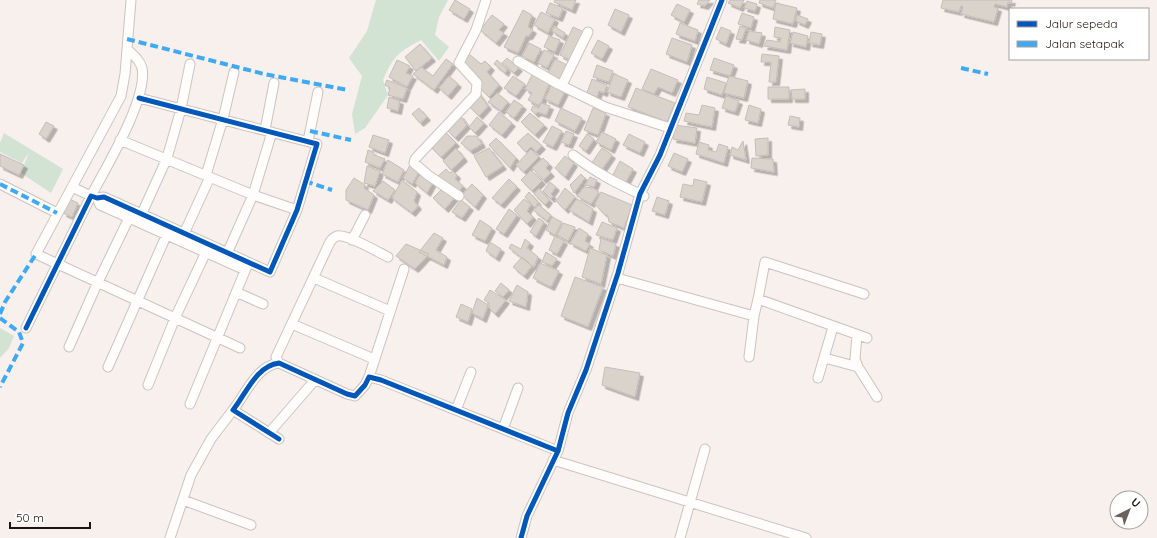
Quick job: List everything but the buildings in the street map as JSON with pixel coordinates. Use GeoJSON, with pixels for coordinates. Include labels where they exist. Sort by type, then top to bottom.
{"type":"FeatureCollection","features":[{"type":"Feature","properties":{"kind":"street"},"geometry":{"type":"LineString","coordinates":[[131,0],[125,74],[121,96],[36,254],[136,302],[240,348]]}},
{"type":"Feature","properties":{"kind":"street"},"geometry":{"type":"LineString","coordinates":[[459,196],[428,175],[414,163],[415,159],[476,94],[477,83],[459,63],[476,30],[486,0]]}},
{"type":"Feature","properties":{"kind":"street"},"geometry":{"type":"LineString","coordinates":[[521,538],[527,516],[556,455],[568,413],[586,370],[643,195],[722,0]]}},
{"type":"Feature","properties":{"kind":"street"},"geometry":{"type":"LineString","coordinates":[[562,85],[588,32]]}},
{"type":"Feature","properties":{"kind":"street"},"geometry":{"type":"LineString","coordinates":[[26,328],[57,265],[94,197],[139,98],[142,69],[138,59],[127,49]]}},
{"type":"Feature","properties":{"kind":"street"},"geometry":{"type":"LineString","coordinates":[[518,61],[605,107],[670,128]]}},
{"type":"Feature","properties":{"kind":"street"},"geometry":{"type":"LineString","coordinates":[[140,218],[167,158],[181,109],[190,64]]}},
{"type":"Feature","properties":{"kind":"street"},"geometry":{"type":"LineString","coordinates":[[182,237],[208,176],[234,72]]}},
{"type":"Feature","properties":{"kind":"street"},"geometry":{"type":"LineString","coordinates":[[226,257],[253,194],[268,131],[274,83]]}},
{"type":"Feature","properties":{"kind":"street"},"geometry":{"type":"LineString","coordinates":[[308,141],[318,92]]}},
{"type":"Feature","properties":{"kind":"street"},"geometry":{"type":"LineString","coordinates":[[94,197],[100,205],[129,218],[140,218],[247,266],[270,272],[297,210],[317,144],[139,98]]}},
{"type":"Feature","properties":{"kind":"street"},"geometry":{"type":"LineString","coordinates":[[120,140],[253,194],[297,210]]}},
{"type":"Feature","properties":{"kind":"street"},"geometry":{"type":"LineString","coordinates":[[573,155],[600,175],[643,195]]}},
{"type":"Feature","properties":{"kind":"street"},"geometry":{"type":"LineString","coordinates":[[0,184],[57,213]]}},
{"type":"Feature","properties":{"kind":"street"},"geometry":{"type":"LineString","coordinates":[[72,187],[94,197],[104,197],[167,234],[182,237],[206,252],[226,257]]}},
{"type":"Feature","properties":{"kind":"street"},"geometry":{"type":"LineString","coordinates":[[352,240],[365,215]]}},
{"type":"Feature","properties":{"kind":"street"},"geometry":{"type":"LineString","coordinates":[[69,347],[129,218]]}},
{"type":"Feature","properties":{"kind":"street"},"geometry":{"type":"LineString","coordinates":[[108,367],[167,234]]}},
{"type":"Feature","properties":{"kind":"street"},"geometry":{"type":"LineString","coordinates":[[278,363],[276,357],[333,238],[340,236],[352,240],[388,257]]}},
{"type":"Feature","properties":{"kind":"street"},"geometry":{"type":"LineString","coordinates":[[148,385],[175,318],[206,252]]}},
{"type":"Feature","properties":{"kind":"street"},"geometry":{"type":"LineString","coordinates":[[749,357],[754,316],[766,262],[864,294]]}},
{"type":"Feature","properties":{"kind":"street"},"geometry":{"type":"LineString","coordinates":[[190,404],[247,266]]}},
{"type":"Feature","properties":{"kind":"street"},"geometry":{"type":"LineString","coordinates":[[170,538],[194,469],[211,439],[254,380],[268,366],[278,363],[347,394],[355,396],[365,385],[369,377],[404,268]]}},
{"type":"Feature","properties":{"kind":"street"},"geometry":{"type":"LineString","coordinates":[[314,278],[390,312]]}},
{"type":"Feature","properties":{"kind":"street"},"geometry":{"type":"LineString","coordinates":[[617,278],[754,316]]}},
{"type":"Feature","properties":{"kind":"street"},"geometry":{"type":"LineString","coordinates":[[236,292],[262,304]]}},
{"type":"Feature","properties":{"kind":"street"},"geometry":{"type":"LineString","coordinates":[[758,300],[867,338]]}},
{"type":"Feature","properties":{"kind":"street"},"geometry":{"type":"LineString","coordinates":[[292,324],[374,359]]}},
{"type":"Feature","properties":{"kind":"street"},"geometry":{"type":"LineString","coordinates":[[818,378],[834,327]]}},
{"type":"Feature","properties":{"kind":"street"},"geometry":{"type":"LineString","coordinates":[[858,335],[855,359],[858,368],[877,397]]}},
{"type":"Feature","properties":{"kind":"street"},"geometry":{"type":"LineString","coordinates":[[825,358],[858,368]]}},
{"type":"Feature","properties":{"kind":"street"},"geometry":{"type":"LineString","coordinates":[[456,410],[471,372]]}},
{"type":"Feature","properties":{"kind":"street"},"geometry":{"type":"LineString","coordinates":[[369,377],[502,429],[556,455],[690,502],[806,538]]}},
{"type":"Feature","properties":{"kind":"street"},"geometry":{"type":"LineString","coordinates":[[269,433],[315,380]]}},
{"type":"Feature","properties":{"kind":"street"},"geometry":{"type":"LineString","coordinates":[[502,429],[518,388]]}},
{"type":"Feature","properties":{"kind":"street"},"geometry":{"type":"LineString","coordinates":[[232,410],[279,439]]}},
{"type":"Feature","properties":{"kind":"street"},"geometry":{"type":"LineString","coordinates":[[680,538],[705,449]]}},
{"type":"Feature","properties":{"kind":"street"},"geometry":{"type":"LineString","coordinates":[[183,500],[251,526]]}},
{"type":"Feature","properties":{"kind":"green space"},"geometry":{"type":"Polygon","coordinates":[[[376,0],[448,0],[439,17],[435,35],[449,47],[439,61],[421,40],[397,56],[393,60],[383,80],[388,95],[365,128],[355,134],[352,114],[362,76],[349,58],[367,31],[376,0]]]}},
{"type":"Feature","properties":{"kind":"green space"},"geometry":{"type":"Polygon","coordinates":[[[4,133],[63,169],[51,193],[21,173],[29,152],[22,163],[0,152],[0,143],[4,133]]]}},
{"type":"Feature","properties":{"kind":"green space"},"geometry":{"type":"Polygon","coordinates":[[[0,328],[14,336],[9,348],[0,358],[0,328]]]}},
{"type":"Feature","properties":{"kind":"marked path"},"geometry":{"type":"LineString","coordinates":[[127,39],[264,74],[348,90]]}},
{"type":"Feature","properties":{"kind":"marked path"},"geometry":{"type":"LineString","coordinates":[[961,68],[988,74]]}},
{"type":"Feature","properties":{"kind":"marked path"},"geometry":{"type":"LineString","coordinates":[[310,131],[351,140]]}},
{"type":"Feature","properties":{"kind":"marked path"},"geometry":{"type":"LineString","coordinates":[[305,181],[332,190]]}},
{"type":"Feature","properties":{"kind":"marked path"},"geometry":{"type":"LineString","coordinates":[[0,184],[57,213]]}},
{"type":"Feature","properties":{"kind":"marked path"},"geometry":{"type":"LineString","coordinates":[[0,314],[5,302],[36,254]]}},
{"type":"Feature","properties":{"kind":"marked path"},"geometry":{"type":"LineString","coordinates":[[0,318],[19,332],[23,343],[0,387]]}},
{"type":"Feature","properties":{"kind":"cycle path"},"geometry":{"type":"LineString","coordinates":[[521,538],[527,516],[558,451],[568,413],[586,370],[618,273],[640,194],[660,155],[722,0]]}},
{"type":"Feature","properties":{"kind":"cycle path"},"geometry":{"type":"LineString","coordinates":[[26,328],[91,196],[97,198],[104,197],[270,272],[297,210],[317,144],[139,98]]}},
{"type":"Feature","properties":{"kind":"cycle path"},"geometry":{"type":"LineString","coordinates":[[279,439],[233,410],[258,375],[264,369],[279,363],[347,394],[355,396],[365,385],[369,377],[381,380],[558,451]]}}]}
